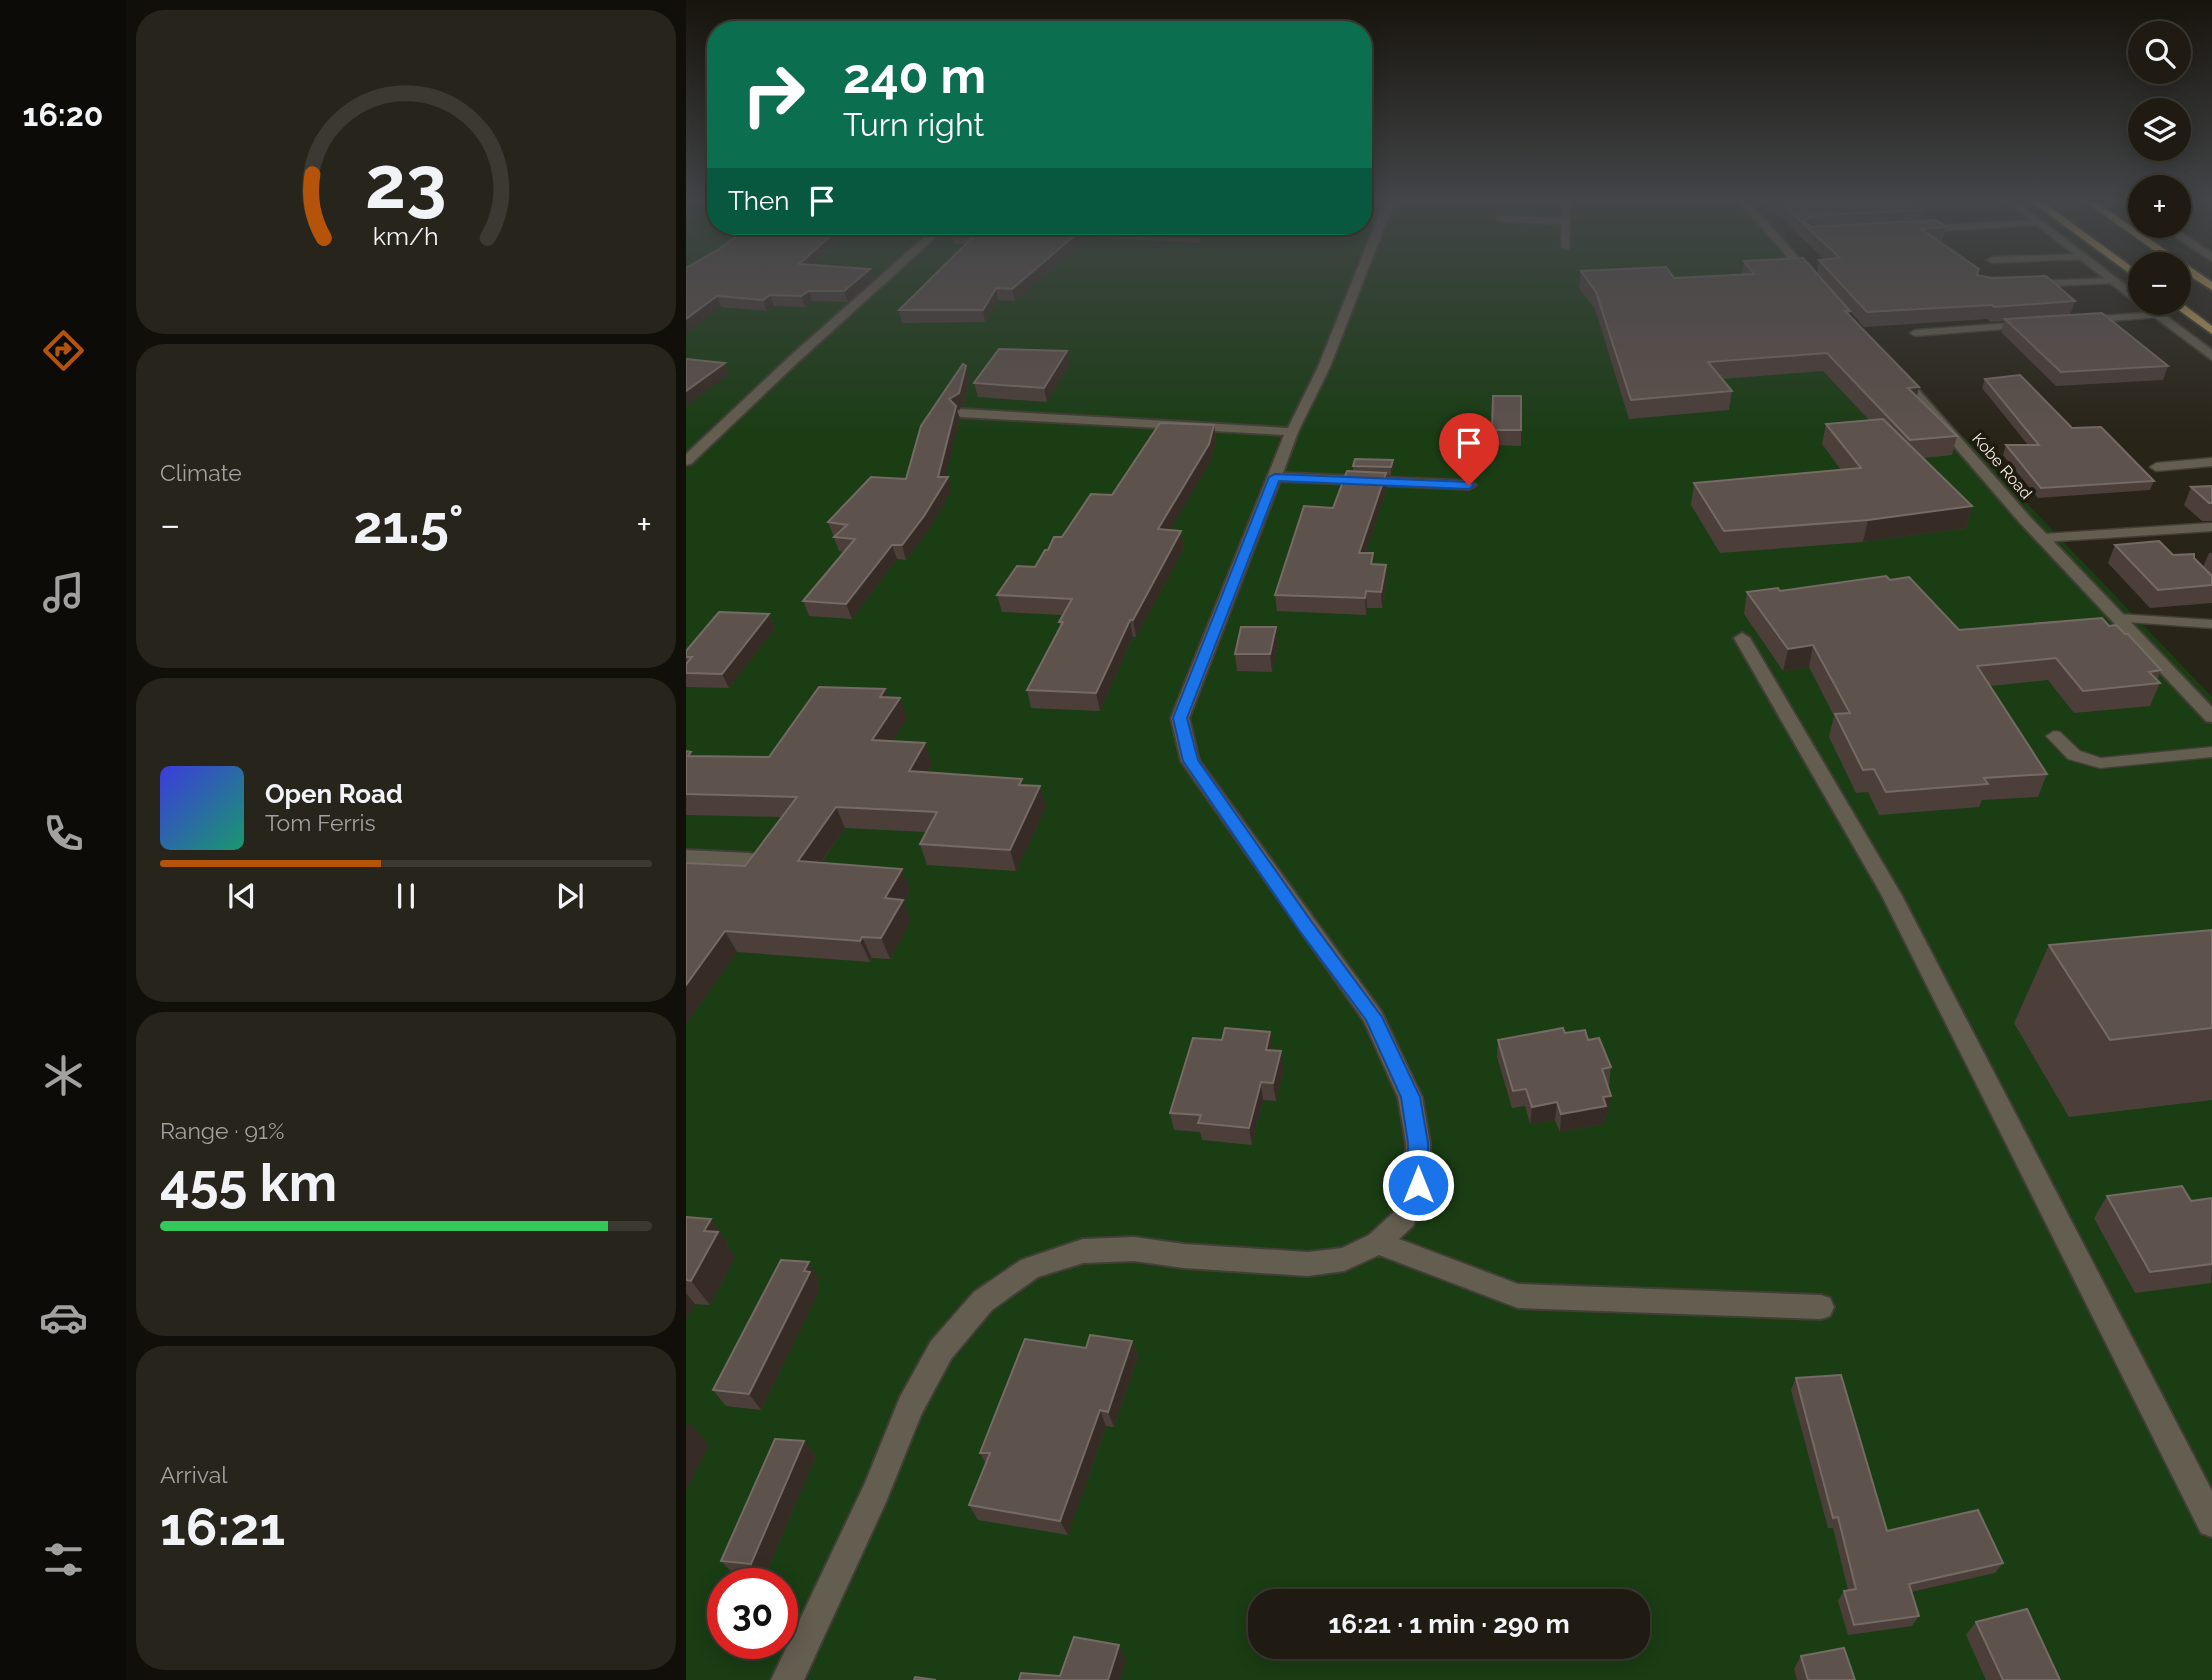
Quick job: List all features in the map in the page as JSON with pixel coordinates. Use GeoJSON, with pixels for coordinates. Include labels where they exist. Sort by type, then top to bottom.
{"type":"FeatureCollection","features":[{"type":"Feature","properties":{"kind":"highway"},"geometry":{"type":"LineString","coordinates":[[2190,315],[2212,331]]}},
{"type":"Feature","properties":{"kind":"street"},"geometry":{"type":"LineString","coordinates":[[686,461],[882,280]]}},
{"type":"Feature","properties":{"kind":"street"},"geometry":{"type":"LineString","coordinates":[[787,1680],[876,1492],[910,1407],[942,1350],[983,1301],[1030,1268],[1083,1251],[1134,1249],[1184,1256],[1308,1264],[1344,1259],[1378,1243],[1404,1218],[1418,1185],[1418,1143],[1410,1097],[1373,1017],[1190,761],[1180,718],[1184,702],[1292,432],[1324,367],[1358,280]]}},
{"type":"Feature","properties":{"kind":"street"},"geometry":{"type":"LineString","coordinates":[[2114,281],[2128,292]]}},
{"type":"Feature","properties":{"kind":"street"},"geometry":{"type":"LineString","coordinates":[[2157,315],[2212,356]]}},
{"type":"Feature","properties":{"kind":"street","name":"Kobe Road"},"geometry":{"type":"LineString","coordinates":[[1895,371],[2043,538],[2212,717]]}},
{"type":"Feature","properties":{"kind":"street"},"geometry":{"type":"LineString","coordinates":[[961,413],[1292,432]]}},
{"type":"Feature","properties":{"kind":"street"},"geometry":{"type":"LineString","coordinates":[[1275,477],[1469,485]]}},
{"type":"Feature","properties":{"kind":"street"},"geometry":{"type":"LineString","coordinates":[[1742,638],[1891,894],[2212,1522]]}},
{"type":"Feature","properties":{"kind":"street"},"geometry":{"type":"LineString","coordinates":[[686,857],[749,860]]}},
{"type":"Feature","properties":{"kind":"street"},"geometry":{"type":"LineString","coordinates":[[1378,1243],[1518,1296],[1821,1307]]}},
{"type":"Feature","properties":{"kind":"lane"},"geometry":{"type":"LineString","coordinates":[[2033,280],[2037,284]]}},
{"type":"Feature","properties":{"kind":"lane"},"geometry":{"type":"LineString","coordinates":[[2014,285],[2114,281]]}},
{"type":"Feature","properties":{"kind":"lane"},"geometry":{"type":"LineString","coordinates":[[2072,321],[2157,315]]}},
{"type":"Feature","properties":{"kind":"lane"},"geometry":{"type":"LineString","coordinates":[[1915,333],[2032,324]]}},
{"type":"Feature","properties":{"kind":"lane"},"geometry":{"type":"LineString","coordinates":[[2156,467],[2212,462]]}},
{"type":"Feature","properties":{"kind":"lane"},"geometry":{"type":"LineString","coordinates":[[2043,538],[2212,527]]}},
{"type":"Feature","properties":{"kind":"lane"},"geometry":{"type":"LineString","coordinates":[[2118,618],[2212,624]]}},
{"type":"Feature","properties":{"kind":"lane"},"geometry":{"type":"LineString","coordinates":[[2054,736],[2074,755],[2100,763],[2212,752]]}},
{"type":"Feature","properties":{"kind":"green space"},"geometry":{"type":"Polygon","coordinates":[[[686,280],[1814,280],[2212,697],[2212,1680],[686,1680],[686,280]]]}},
{"type":"Feature","properties":{"kind":"building"},"geometry":{"type":"Polygon","coordinates":[[[686,280],[857,280],[844,291],[809,291],[801,296],[770,295],[763,300],[717,296],[686,319],[686,280]]]}},
{"type":"Feature","properties":{"kind":"building"},"geometry":{"type":"Polygon","coordinates":[[[929,280],[1022,280],[1012,289],[996,288],[983,310],[899,310],[929,280]]]}},
{"type":"Feature","properties":{"kind":"building"},"geometry":{"type":"Polygon","coordinates":[[[1588,280],[1823,280],[1850,311],[1845,311],[1919,387],[1908,388],[1957,436],[1910,440],[1827,353],[1708,362],[1732,391],[1631,400],[1596,292],[1588,280]]]}},
{"type":"Feature","properties":{"kind":"building"},"geometry":{"type":"Polygon","coordinates":[[[1838,280],[2051,280],[2075,301],[1994,307],[1867,312],[1838,280]]]}},
{"type":"Feature","properties":{"kind":"building"},"geometry":{"type":"Polygon","coordinates":[[[2102,313],[2168,366],[2061,372],[2005,319],[2102,313]]]}},
{"type":"Feature","properties":{"kind":"building"},"geometry":{"type":"Polygon","coordinates":[[[999,349],[1067,351],[1044,388],[974,383],[999,349]]]}},
{"type":"Feature","properties":{"kind":"building"},"geometry":{"type":"Polygon","coordinates":[[[686,359],[725,363],[686,391],[686,359]]]}},
{"type":"Feature","properties":{"kind":"building"},"geometry":{"type":"Polygon","coordinates":[[[963,364],[966,366],[959,393],[949,399],[956,406],[938,477],[948,477],[924,516],[902,545],[892,545],[846,604],[803,601],[855,539],[834,537],[847,525],[828,522],[871,477],[906,479],[921,426],[963,364]]]}},
{"type":"Feature","properties":{"kind":"building"},"geometry":{"type":"Polygon","coordinates":[[[2020,375],[2072,428],[2101,427],[2154,481],[2041,488],[2006,445],[2039,445],[1985,379],[2020,375]]]}},
{"type":"Feature","properties":{"kind":"building"},"geometry":{"type":"Polygon","coordinates":[[[1493,396],[1521,396],[1521,430],[1492,430],[1493,396]]]}},
{"type":"Feature","properties":{"kind":"building"},"geometry":{"type":"Polygon","coordinates":[[[1883,419],[1972,506],[1868,520],[1724,531],[1694,483],[1861,468],[1826,424],[1883,419]]]}},
{"type":"Feature","properties":{"kind":"building"},"geometry":{"type":"Polygon","coordinates":[[[1160,423],[1214,425],[1209,444],[1158,529],[1181,531],[1133,620],[1130,620],[1096,693],[1027,690],[1063,622],[1059,622],[1072,599],[997,595],[1017,566],[1035,567],[1054,537],[1062,537],[1091,494],[1112,495],[1160,423]]]}},
{"type":"Feature","properties":{"kind":"building"},"geometry":{"type":"Polygon","coordinates":[[[1355,459],[1393,460],[1391,467],[1353,466],[1355,459]]]}},
{"type":"Feature","properties":{"kind":"building"},"geometry":{"type":"Polygon","coordinates":[[[1347,471],[1386,473],[1359,553],[1373,553],[1371,564],[1386,565],[1381,592],[1366,591],[1365,598],[1275,595],[1304,506],[1333,508],[1347,471]]]}},
{"type":"Feature","properties":{"kind":"building"},"geometry":{"type":"Polygon","coordinates":[[[2212,486],[2212,503],[2191,487],[2212,486]]]}},
{"type":"Feature","properties":{"kind":"building"},"geometry":{"type":"Polygon","coordinates":[[[2159,541],[2173,555],[2194,554],[2194,558],[2212,576],[2212,585],[2158,590],[2115,545],[2159,541]]]}},
{"type":"Feature","properties":{"kind":"building"},"geometry":{"type":"Polygon","coordinates":[[[1886,576],[1890,580],[1909,577],[1959,630],[2102,618],[2109,626],[2116,625],[2128,634],[2161,670],[2149,672],[2160,683],[2083,691],[2056,658],[1977,666],[2047,774],[1984,778],[1988,784],[1886,792],[1874,769],[1863,770],[1835,714],[1850,713],[1813,645],[1788,649],[1747,592],[1778,588],[1780,591],[1886,576]]]}},
{"type":"Feature","properties":{"kind":"building"},"geometry":{"type":"Polygon","coordinates":[[[719,612],[769,614],[722,674],[686,673],[686,664],[692,657],[686,657],[686,651],[719,612]]]}},
{"type":"Feature","properties":{"kind":"building"},"geometry":{"type":"Polygon","coordinates":[[[1241,627],[1276,627],[1270,654],[1235,654],[1241,627]]]}},
{"type":"Feature","properties":{"kind":"building"},"geometry":{"type":"Polygon","coordinates":[[[819,687],[885,689],[880,697],[900,698],[872,740],[925,743],[909,771],[1022,779],[1019,785],[1040,786],[1010,850],[920,844],[937,812],[836,807],[798,861],[902,869],[885,898],[903,900],[881,938],[862,937],[860,941],[725,931],[686,985],[686,863],[745,866],[797,797],[686,794],[686,751],[691,752],[688,756],[769,757],[819,687]]]}},
{"type":"Feature","properties":{"kind":"building"},"geometry":{"type":"Polygon","coordinates":[[[2212,930],[2212,1028],[2110,1040],[2049,945],[2212,930]]]}},
{"type":"Feature","properties":{"kind":"building"},"geometry":{"type":"Polygon","coordinates":[[[1225,1028],[1270,1032],[1266,1050],[1281,1051],[1273,1083],[1261,1082],[1249,1128],[1198,1123],[1201,1115],[1170,1113],[1193,1038],[1222,1040],[1225,1028]]]}},
{"type":"Feature","properties":{"kind":"building"},"geometry":{"type":"Polygon","coordinates":[[[1563,1028],[1565,1033],[1585,1030],[1588,1040],[1599,1038],[1611,1067],[1602,1069],[1611,1096],[1603,1097],[1606,1106],[1561,1114],[1557,1102],[1532,1107],[1526,1089],[1513,1091],[1498,1040],[1563,1028]]]}},
{"type":"Feature","properties":{"kind":"building"},"geometry":{"type":"Polygon","coordinates":[[[2182,1186],[2191,1201],[2212,1198],[2212,1264],[2150,1272],[2107,1196],[2182,1186]]]}},
{"type":"Feature","properties":{"kind":"building"},"geometry":{"type":"Polygon","coordinates":[[[686,1217],[711,1219],[704,1231],[718,1232],[691,1281],[686,1280],[686,1217]]]}},
{"type":"Feature","properties":{"kind":"building"},"geometry":{"type":"Polygon","coordinates":[[[781,1260],[809,1262],[804,1271],[810,1272],[749,1394],[713,1390],[781,1260]]]}},
{"type":"Feature","properties":{"kind":"building"},"geometry":{"type":"Polygon","coordinates":[[[1090,1335],[1132,1341],[1108,1412],[1100,1410],[1060,1521],[969,1505],[990,1453],[980,1453],[1025,1339],[1086,1348],[1090,1335]]]}},
{"type":"Feature","properties":{"kind":"building"},"geometry":{"type":"Polygon","coordinates":[[[1841,1375],[1887,1531],[1978,1510],[2003,1563],[1909,1584],[1919,1616],[1854,1625],[1844,1591],[1856,1589],[1838,1517],[1833,1518],[1796,1378],[1841,1375]]]}},
{"type":"Feature","properties":{"kind":"building"},"geometry":{"type":"Polygon","coordinates":[[[775,1439],[804,1441],[751,1564],[721,1561],[775,1439]]]}},
{"type":"Feature","properties":{"kind":"building"},"geometry":{"type":"Polygon","coordinates":[[[2027,1609],[2060,1680],[2003,1680],[1976,1622],[2027,1609]]]}},
{"type":"Feature","properties":{"kind":"building"},"geometry":{"type":"Polygon","coordinates":[[[1074,1637],[1119,1645],[1108,1680],[1019,1680],[1021,1673],[1060,1676],[1074,1637]]]}},
{"type":"Feature","properties":{"kind":"building"},"geometry":{"type":"Polygon","coordinates":[[[1844,1648],[1855,1680],[1808,1680],[1801,1656],[1844,1648]]]}},
{"type":"Feature","properties":{"kind":"building"},"geometry":{"type":"Polygon","coordinates":[[[915,1677],[936,1680],[914,1680],[915,1677]]]}},
{"type":"Feature","properties":{"kind":"route"},"geometry":{"type":"LineString","coordinates":[[1418,1185],[1418,1143],[1410,1097],[1373,1017],[1190,761],[1180,718],[1184,702],[1275,477],[1469,485]]}}]}
